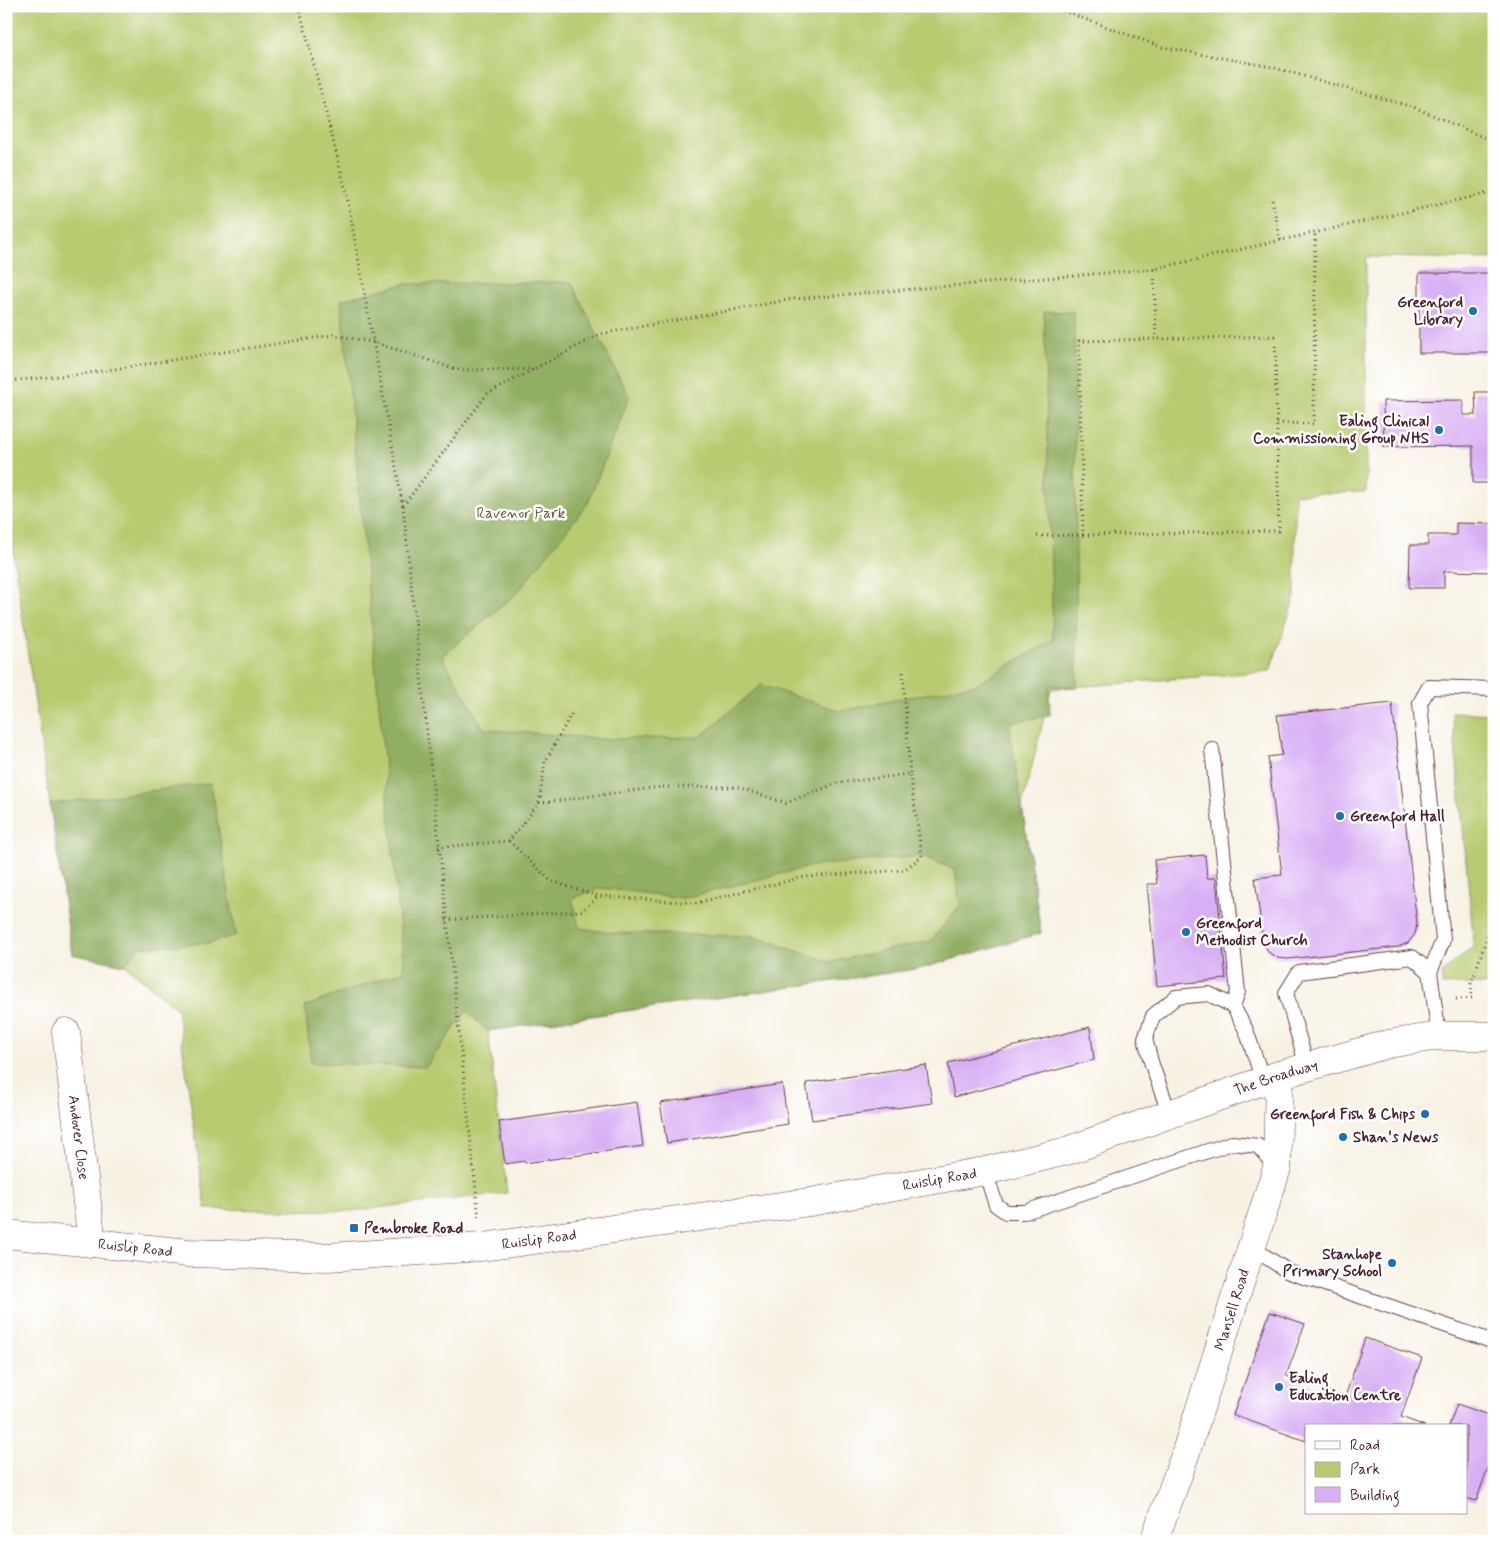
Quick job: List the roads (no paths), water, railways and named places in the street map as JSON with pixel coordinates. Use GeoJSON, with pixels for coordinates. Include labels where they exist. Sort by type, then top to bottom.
{"type":"FeatureCollection","features":[{"type":"Feature","properties":{"kind":"main road","name":"Andover Close"},"geometry":{"type":"LineString","coordinates":[[66,1032],[92,1243]]}},
{"type":"Feature","properties":{"kind":"main road","name":"The Broadway"},"geometry":{"type":"LineString","coordinates":[[1067,1151],[1271,1077],[1388,1044],[1439,1036],[1494,1036]]}},
{"type":"Feature","properties":{"kind":"main road","name":"Mansell Road"},"geometry":{"type":"LineString","coordinates":[[1154,1541],[1184,1458],[1277,1168],[1271,1077]]}},
{"type":"Feature","properties":{"kind":"main road","name":"Ruislip Road"},"geometry":{"type":"LineString","coordinates":[[6,1234],[189,1253],[328,1256],[482,1247],[810,1202],[985,1170],[1067,1151]]}},
{"type":"Feature","properties":{"kind":"lane"},"geometry":{"type":"LineString","coordinates":[[1439,1036],[1430,972],[1443,940],[1420,703],[1429,687],[1494,689]]}},
{"type":"Feature","properties":{"kind":"lane"},"geometry":{"type":"LineString","coordinates":[[1212,749],[1238,992],[1233,1006]]}},
{"type":"Feature","properties":{"kind":"lane"},"geometry":{"type":"LineString","coordinates":[[1307,1066],[1286,993],[1299,972],[1412,957],[1430,972]]}},
{"type":"Feature","properties":{"kind":"lane"},"geometry":{"type":"LineString","coordinates":[[1170,1115],[1145,1039],[1153,1016],[1176,997],[1209,994],[1233,1006],[1271,1077]]}},
{"type":"Feature","properties":{"kind":"lane"},"geometry":{"type":"LineString","coordinates":[[985,1170],[996,1205],[1006,1212],[1025,1212],[1232,1143],[1258,1146],[1277,1168]]}},
{"type":"Feature","properties":{"kind":"lane"},"geometry":{"type":"LineString","coordinates":[[1252,1247],[1289,1272],[1494,1342]]}},
{"type":"Feature","properties":{"kind":"place","name":"Greenford Library"},"geometry":{"type":"Point","coordinates":[1473,311]}},
{"type":"Feature","properties":{"kind":"place","name":"Ealing Clinical Commissioning Group NHS"},"geometry":{"type":"Point","coordinates":[1439,430]}},
{"type":"Feature","properties":{"kind":"place","name":"Greenford Hall"},"geometry":{"type":"Point","coordinates":[1340,816]}},
{"type":"Feature","properties":{"kind":"place","name":"Greenford Methodist Church"},"geometry":{"type":"Point","coordinates":[1186,932]}},
{"type":"Feature","properties":{"kind":"place","name":"Greenford Fish & Chips"},"geometry":{"type":"Point","coordinates":[1425,1114]}},
{"type":"Feature","properties":{"kind":"place","name":"Shan's News"},"geometry":{"type":"Point","coordinates":[1343,1137]}},
{"type":"Feature","properties":{"kind":"place","name":"Pembroke Road"},"geometry":{"type":"Point","coordinates":[354,1228]}},
{"type":"Feature","properties":{"kind":"place","name":"Stanhope Primary School"},"geometry":{"type":"Point","coordinates":[1392,1263]}},
{"type":"Feature","properties":{"kind":"place","name":"Ealing Education Centre"},"geometry":{"type":"Point","coordinates":[1279,1387]}},
{"type":"Feature","properties":{"kind":"park label","name":"Ravenor Park"},"geometry":{"type":"Point","coordinates":[521,513]}}]}
